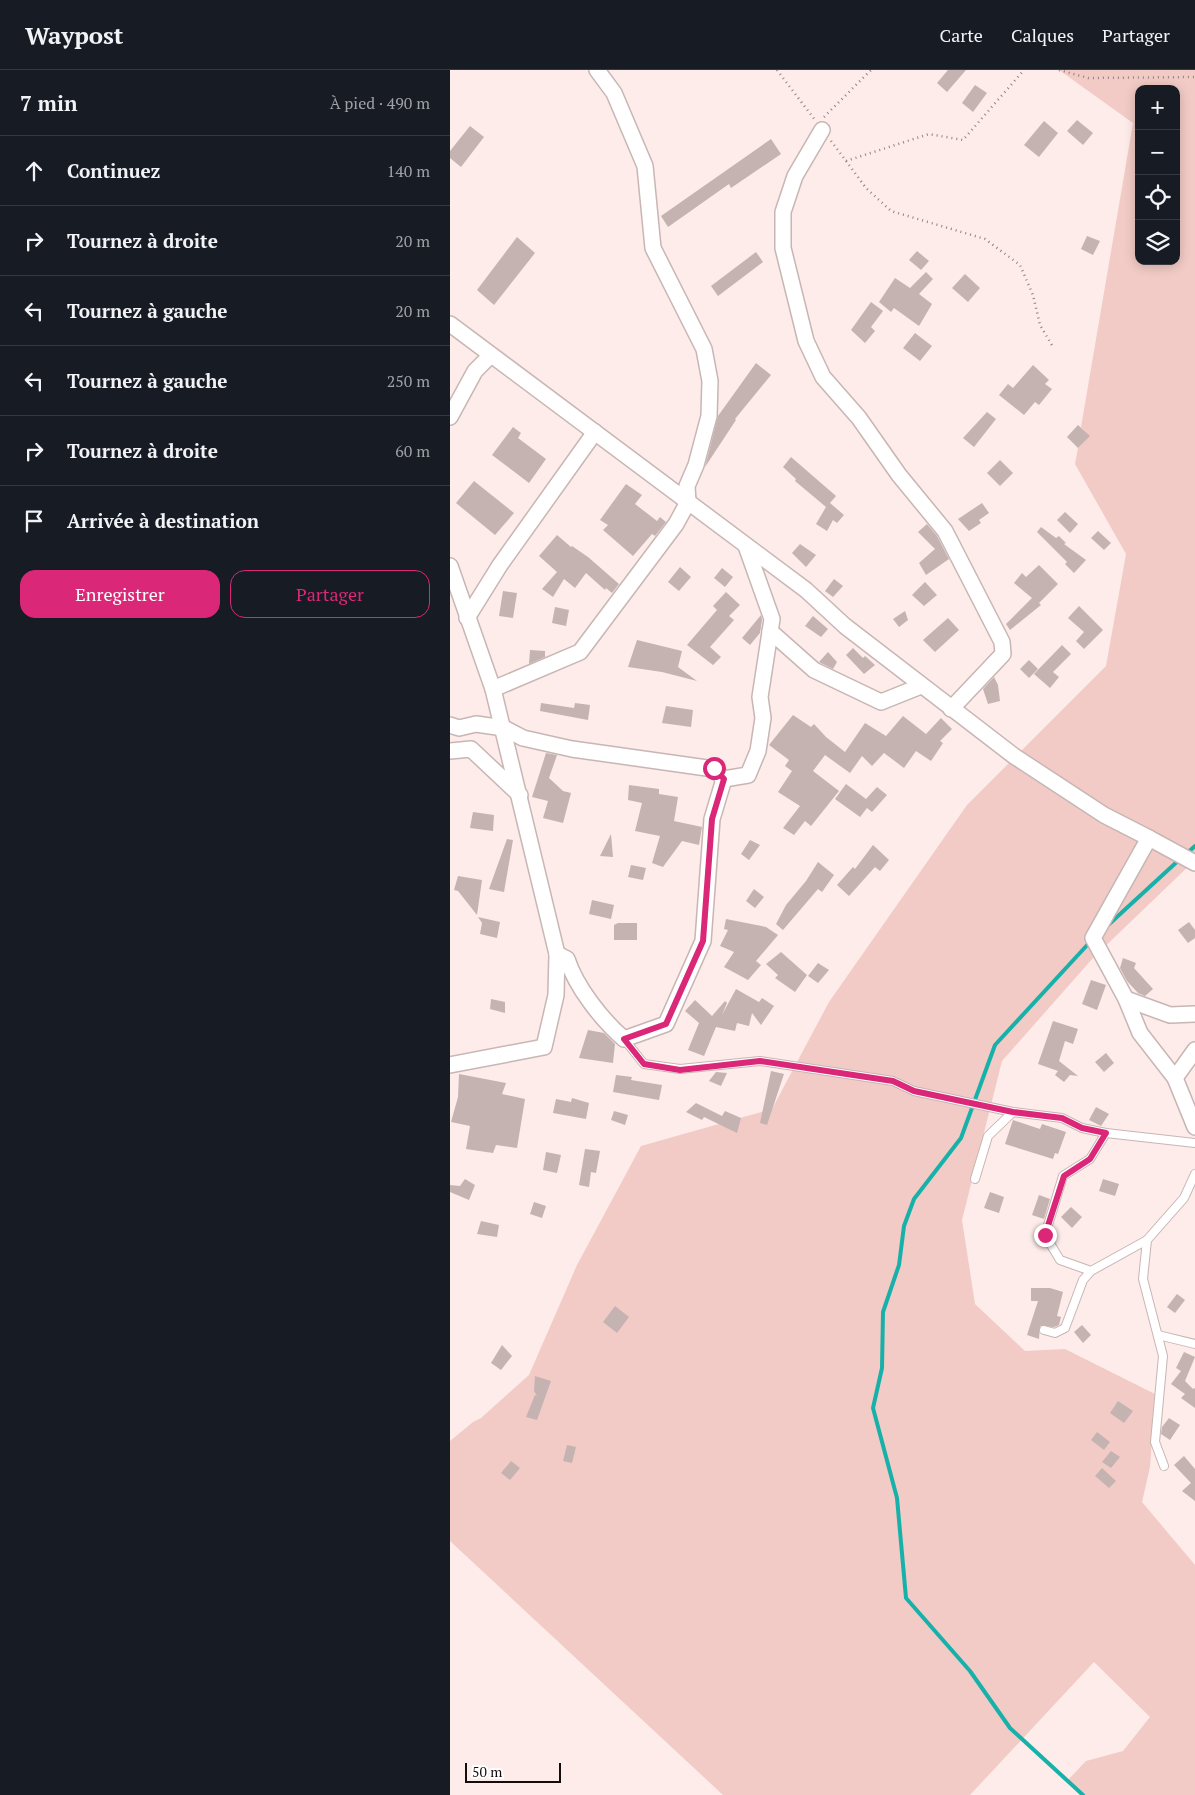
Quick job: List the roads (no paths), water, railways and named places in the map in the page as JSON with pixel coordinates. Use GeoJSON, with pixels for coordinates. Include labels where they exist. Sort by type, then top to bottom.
{"type":"FeatureCollection","features":[{"type":"Feature","properties":{"kind":"street"},"geometry":{"type":"LineString","coordinates":[[494,689],[580,652],[676,524],[688,502],[687,486],[696,465],[709,416],[710,381],[704,349],[653,248],[645,166],[614,93],[597,70]]}},
{"type":"Feature","properties":{"kind":"street"},"geometry":{"type":"LineString","coordinates":[[820,126],[795,176],[783,212],[783,248],[806,341],[823,377],[859,418],[899,476],[945,531],[1002,642],[1003,654],[952,709]]}},
{"type":"Feature","properties":{"kind":"street"},"geometry":{"type":"LineString","coordinates":[[450,324],[806,590],[844,626],[903,669],[921,686],[1062,789],[1104,815],[1195,863]]}},
{"type":"Feature","properties":{"kind":"street"},"geometry":{"type":"LineString","coordinates":[[450,417],[475,371],[491,355]]}},
{"type":"Feature","properties":{"kind":"street"},"geometry":{"type":"LineString","coordinates":[[466,618],[500,565],[595,432]]}},
{"type":"Feature","properties":{"kind":"street"},"geometry":{"type":"LineString","coordinates":[[724,779],[748,775],[758,751],[763,718],[760,697],[772,619],[746,546]]}},
{"type":"Feature","properties":{"kind":"street"},"geometry":{"type":"LineString","coordinates":[[450,566],[466,618],[494,689],[557,954],[556,995],[544,1047],[450,1065]]}},
{"type":"Feature","properties":{"kind":"street"},"geometry":{"type":"LineString","coordinates":[[770,631],[814,670],[881,702],[921,686]]}},
{"type":"Feature","properties":{"kind":"street"},"geometry":{"type":"LineString","coordinates":[[450,725],[459,728],[476,724],[504,728],[523,738],[572,749],[714,768],[724,779]]}},
{"type":"Feature","properties":{"kind":"street"},"geometry":{"type":"LineString","coordinates":[[450,751],[471,749],[520,796]]}},
{"type":"Feature","properties":{"kind":"street"},"geometry":{"type":"LineString","coordinates":[[557,954],[567,959],[571,970],[607,1024],[624,1039],[666,1024],[703,941],[712,819],[724,779]]}},
{"type":"Feature","properties":{"kind":"street"},"geometry":{"type":"LineString","coordinates":[[1148,838],[1093,938],[1126,998],[1140,1033],[1175,1078],[1195,1127]]}},
{"type":"Feature","properties":{"kind":"street"},"geometry":{"type":"LineString","coordinates":[[1126,998],[1170,1015],[1195,1014]]}},
{"type":"Feature","properties":{"kind":"street"},"geometry":{"type":"LineString","coordinates":[[1175,1078],[1195,1050]]}},
{"type":"Feature","properties":{"kind":"lane"},"geometry":{"type":"LineString","coordinates":[[624,1039],[644,1064],[680,1070],[760,1061],[893,1081],[914,1091],[1013,1112],[1062,1118],[1082,1128],[1106,1133],[1195,1143]]}},
{"type":"Feature","properties":{"kind":"lane"},"geometry":{"type":"LineString","coordinates":[[975,1180],[988,1136],[1013,1112]]}},
{"type":"Feature","properties":{"kind":"lane"},"geometry":{"type":"LineString","coordinates":[[1091,1271],[1060,1260],[1045,1235],[1064,1176],[1090,1159],[1106,1133]]}},
{"type":"Feature","properties":{"kind":"lane"},"geometry":{"type":"LineString","coordinates":[[1044,1330],[1055,1333],[1065,1328],[1083,1280],[1091,1271],[1147,1240],[1184,1198],[1195,1174]]}},
{"type":"Feature","properties":{"kind":"lane"},"geometry":{"type":"LineString","coordinates":[[1147,1240],[1143,1278],[1163,1356],[1155,1442],[1164,1466]]}},
{"type":"Feature","properties":{"kind":"lane"},"geometry":{"type":"LineString","coordinates":[[1158,1335],[1195,1344]]}},
{"type":"Feature","properties":{"kind":"waterway"},"geometry":{"type":"LineString","coordinates":[[1186,854],[1195,846]]}},
{"type":"Feature","properties":{"kind":"waterway"},"geometry":{"type":"LineString","coordinates":[[1106,927],[1180,859]]}},
{"type":"Feature","properties":{"kind":"waterway"},"geometry":{"type":"LineString","coordinates":[[1083,1795],[1010,1728],[970,1671],[906,1598],[897,1498],[873,1408],[882,1368],[883,1312],[899,1265],[904,1226],[914,1199],[961,1138],[995,1045],[1090,942]]}}]}
